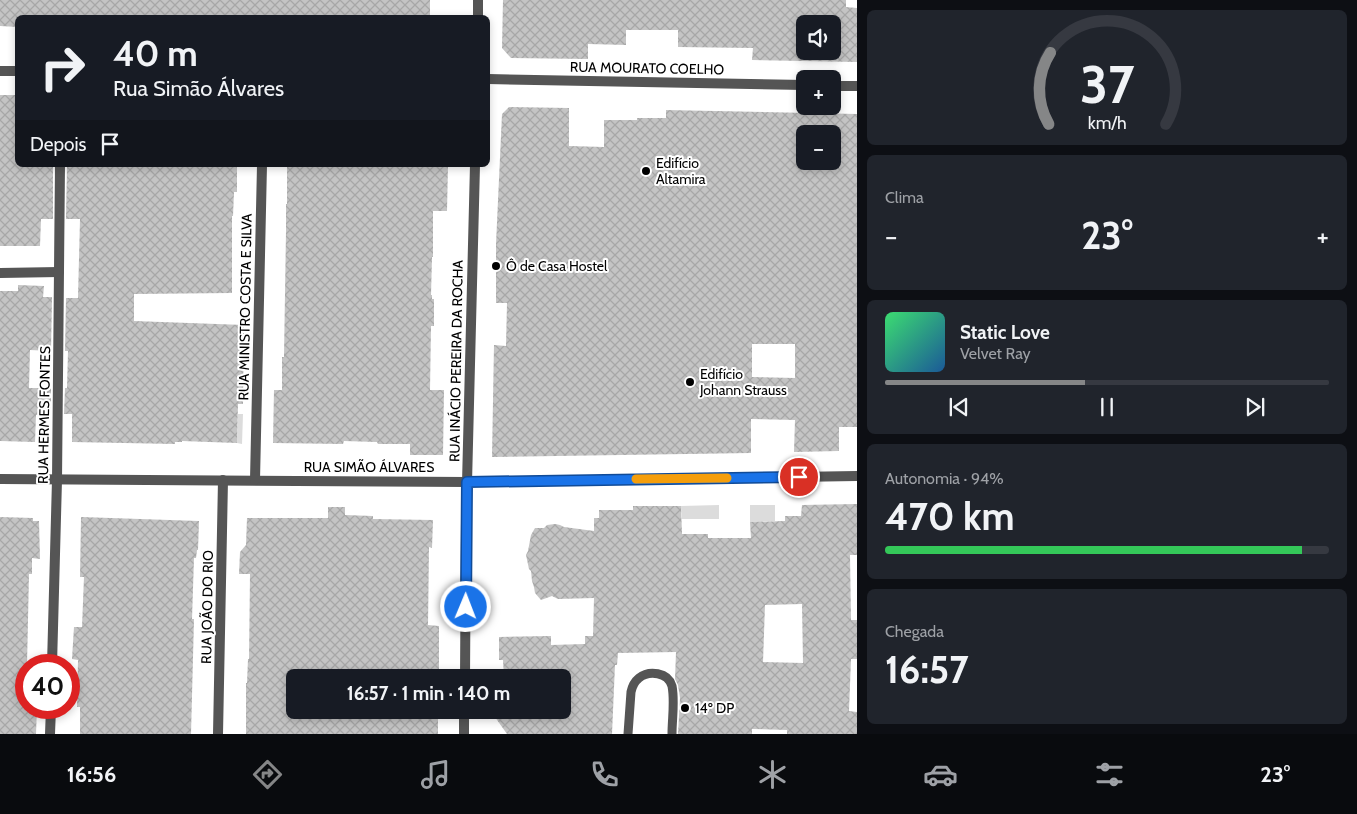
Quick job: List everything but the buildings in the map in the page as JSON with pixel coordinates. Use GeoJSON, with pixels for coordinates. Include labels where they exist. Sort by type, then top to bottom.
{"type":"FeatureCollection","features":[{"type":"Feature","properties":{"kind":"street"},"geometry":{"type":"LineString","coordinates":[[478,0],[478,15]]}},
{"type":"Feature","properties":{"kind":"street"},"geometry":{"type":"LineString","coordinates":[[0,71],[15,71]]}},
{"type":"Feature","properties":{"kind":"street","name":"RUA MOURATO COELHO"},"geometry":{"type":"LineString","coordinates":[[490,79],[796,85]]}},
{"type":"Feature","properties":{"kind":"street"},"geometry":{"type":"LineString","coordinates":[[841,86],[857,86]]}},
{"type":"Feature","properties":{"kind":"street","name":"RUA HERMES FONTES"},"geometry":{"type":"LineString","coordinates":[[52,654],[57,480],[60,167]]}},
{"type":"Feature","properties":{"kind":"street","name":"RUA MINISTRO COSTA E SILVA"},"geometry":{"type":"LineString","coordinates":[[255,480],[262,167]]}},
{"type":"Feature","properties":{"kind":"street","name":"RUA INÁCIO PEREIRA DA ROCHA"},"geometry":{"type":"LineString","coordinates":[[465,669],[474,167]]}},
{"type":"Feature","properties":{"kind":"street"},"geometry":{"type":"LineString","coordinates":[[0,274],[59,272]]}},
{"type":"Feature","properties":{"kind":"street","name":"RUA SIMÃO ÁLVARES"},"geometry":{"type":"LineString","coordinates":[[0,479],[467,482],[857,476]]}},
{"type":"Feature","properties":{"kind":"street","name":"RUA JOÃO DO RIO"},"geometry":{"type":"LineString","coordinates":[[218,734],[223,480]]}},
{"type":"Feature","properties":{"kind":"street"},"geometry":{"type":"LineString","coordinates":[[50,734],[51,719]]}},
{"type":"Feature","properties":{"kind":"street"},"geometry":{"type":"LineString","coordinates":[[464,719],[464,734]]}},
{"type":"Feature","properties":{"kind":"lane"},"geometry":{"type":"LineString","coordinates":[[628,734],[632,687],[637,680],[644,675],[650,674],[669,679],[672,686],[672,734]]}},
{"type":"Feature","properties":{"kind":"shaded area"},"geometry":{"type":"Polygon","coordinates":[[[238,414],[243,414],[242,444],[237,443],[238,414]]]}},
{"type":"Feature","properties":{"kind":"shaded area"},"geometry":{"type":"Polygon","coordinates":[[[719,505],[719,519],[682,519],[681,506],[719,505]]]}},
{"type":"Feature","properties":{"kind":"shaded area"},"geometry":{"type":"Polygon","coordinates":[[[750,505],[775,505],[775,521],[750,522],[750,505]]]}},
{"type":"Feature","properties":{"kind":"slow traffic"},"geometry":{"type":"LineString","coordinates":[[636,479],[727,478]]}},
{"type":"Feature","properties":{"kind":"place","name":"Edifício Altamira"},"geometry":{"type":"Point","coordinates":[646,171]}},
{"type":"Feature","properties":{"kind":"place","name":"Ô de Casa Hostel"},"geometry":{"type":"Point","coordinates":[496,266]}},
{"type":"Feature","properties":{"kind":"place","name":"Edifício Johann Strauss"},"geometry":{"type":"Point","coordinates":[690,382]}},
{"type":"Feature","properties":{"kind":"place","name":"14º DP"},"geometry":{"type":"Point","coordinates":[685,708]}},
{"type":"Feature","properties":{"kind":"route"},"geometry":{"type":"LineString","coordinates":[[466,607],[467,482],[799,477]]}}]}
